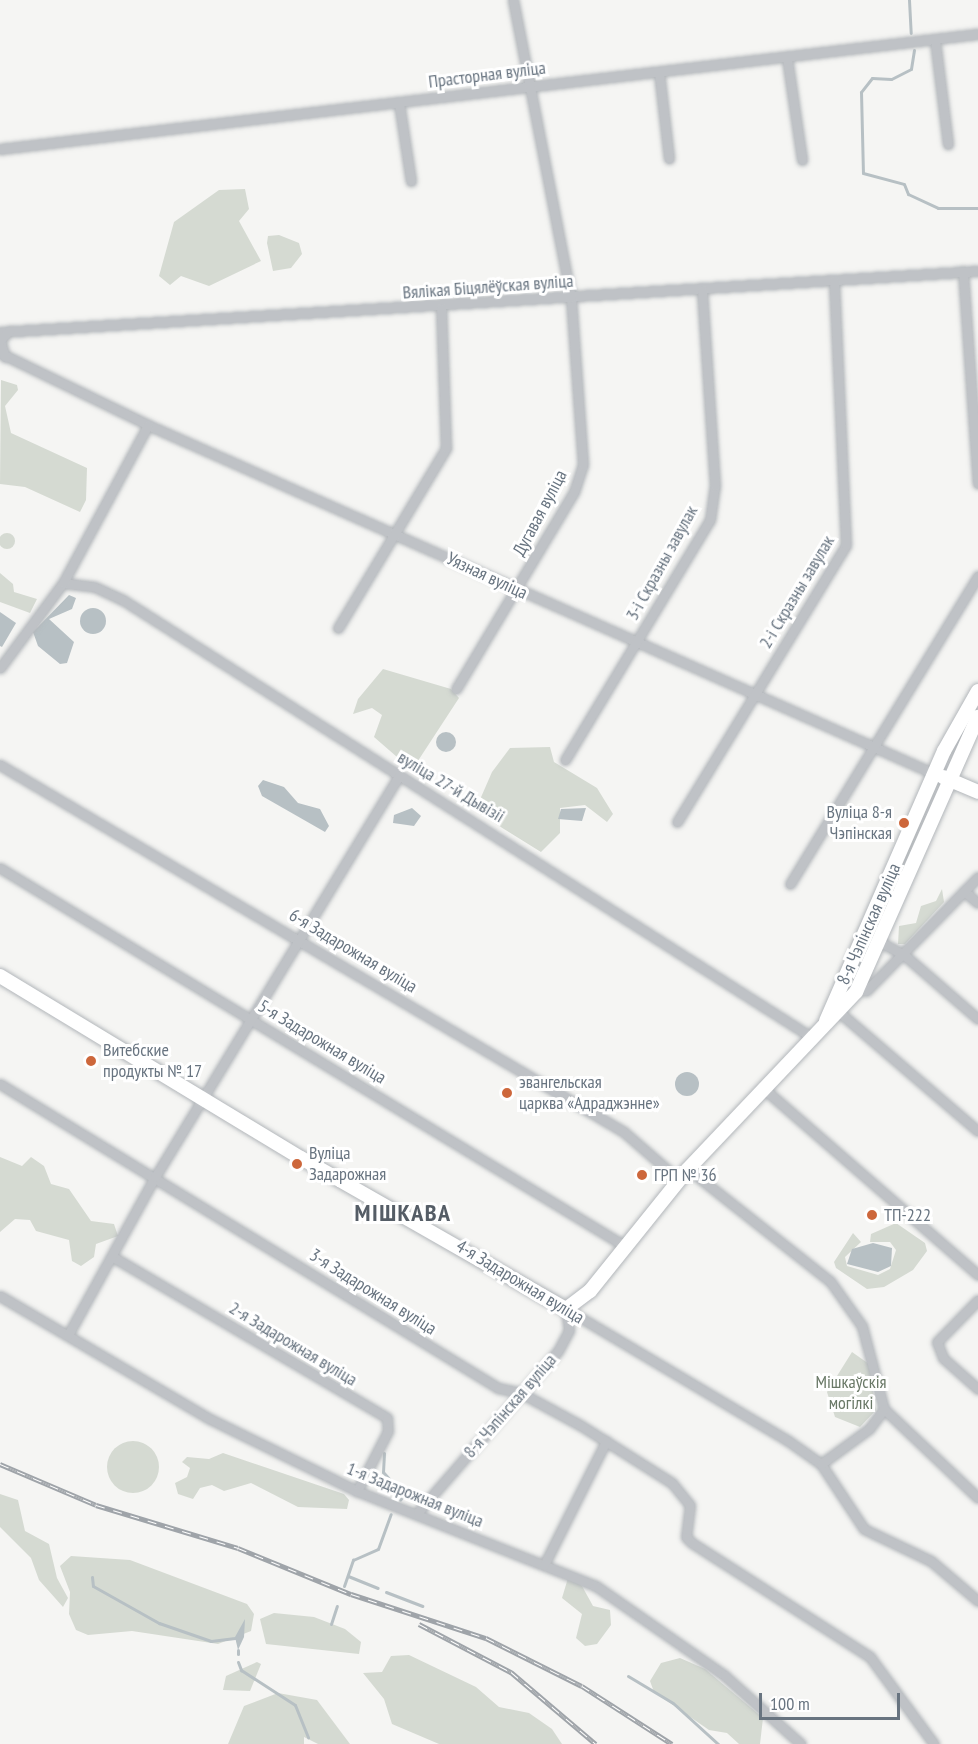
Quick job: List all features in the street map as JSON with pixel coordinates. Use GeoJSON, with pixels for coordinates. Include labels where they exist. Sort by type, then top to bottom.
{"type":"FeatureCollection","features":[{"type":"Feature","properties":{"kind":"main road","name":"8-я Чэпінская вуліца"},"geometry":{"type":"LineString","coordinates":[[823,1028],[935,774],[978,691]]}},
{"type":"Feature","properties":{"kind":"main road","name":"8-я Чэпінская вуліца"},"geometry":{"type":"LineString","coordinates":[[566,1309],[590,1291],[683,1174],[763,1088],[861,991],[949,780],[978,717]]}},
{"type":"Feature","properties":{"kind":"main road","name":"Уязная вуліца"},"geometry":{"type":"LineString","coordinates":[[935,774],[978,792]]}},
{"type":"Feature","properties":{"kind":"main road","name":"4-я Задарожная вуліца"},"geometry":{"type":"LineString","coordinates":[[0,976],[203,1099],[566,1309]]}},
{"type":"Feature","properties":{"kind":"street","name":"Дугавая вуліца"},"geometry":{"type":"LineString","coordinates":[[456,688],[574,492],[583,465],[571,298],[513,0]]}},
{"type":"Feature","properties":{"kind":"street","name":"Прасторная вуліца"},"geometry":{"type":"LineString","coordinates":[[0,149],[978,34]]}},
{"type":"Feature","properties":{"kind":"street"},"geometry":{"type":"LineString","coordinates":[[934,40],[948,144]]}},
{"type":"Feature","properties":{"kind":"street"},"geometry":{"type":"LineString","coordinates":[[787,58],[802,160]]}},
{"type":"Feature","properties":{"kind":"street"},"geometry":{"type":"LineString","coordinates":[[659,72],[669,158]]}},
{"type":"Feature","properties":{"kind":"street"},"geometry":{"type":"LineString","coordinates":[[399,103],[411,181]]}},
{"type":"Feature","properties":{"kind":"street","name":"Вялікая Біцялёўская вуліца"},"geometry":{"type":"LineString","coordinates":[[4,331],[441,308],[978,270]]}},
{"type":"Feature","properties":{"kind":"street"},"geometry":{"type":"LineString","coordinates":[[963,271],[978,483]]}},
{"type":"Feature","properties":{"kind":"street","name":"2-і Скразны завулак"},"geometry":{"type":"LineString","coordinates":[[677,822],[849,535],[834,280]]}},
{"type":"Feature","properties":{"kind":"street","name":"3-і Скразны завулак"},"geometry":{"type":"LineString","coordinates":[[565,760],[710,520],[714,500],[702,290]]}},
{"type":"Feature","properties":{"kind":"street"},"geometry":{"type":"LineString","coordinates":[[338,628],[446,448],[441,308]]}},
{"type":"Feature","properties":{"kind":"street"},"geometry":{"type":"LineString","coordinates":[[2,355],[0,340],[4,331]]}},
{"type":"Feature","properties":{"kind":"street","name":"Уязная вуліца"},"geometry":{"type":"LineString","coordinates":[[2,355],[148,425],[935,774]]}},
{"type":"Feature","properties":{"kind":"street"},"geometry":{"type":"LineString","coordinates":[[0,668],[63,583],[148,425]]}},
{"type":"Feature","properties":{"kind":"street"},"geometry":{"type":"LineString","coordinates":[[790,884],[978,576]]}},
{"type":"Feature","properties":{"kind":"street","name":"вуліца 27-й Дывізіі"},"geometry":{"type":"LineString","coordinates":[[63,583],[86,585],[123,600],[813,1038]]}},
{"type":"Feature","properties":{"kind":"street","name":"6-я Задарожная вуліца"},"geometry":{"type":"LineString","coordinates":[[0,765],[302,939],[624,1132],[683,1174]]}},
{"type":"Feature","properties":{"kind":"street"},"geometry":{"type":"LineString","coordinates":[[68,1335],[155,1177],[250,1017],[302,939],[399,775]]}},
{"type":"Feature","properties":{"kind":"street","name":"5-я Задарожная вуліца"},"geometry":{"type":"LineString","coordinates":[[0,868],[625,1245]]}},
{"type":"Feature","properties":{"kind":"street","name":"8-я Чэпінская вуліца"},"geometry":{"type":"LineString","coordinates":[[861,991],[903,954],[978,877]]}},
{"type":"Feature","properties":{"kind":"street"},"geometry":{"type":"LineString","coordinates":[[964,891],[978,903]]}},
{"type":"Feature","properties":{"kind":"street"},"geometry":{"type":"LineString","coordinates":[[880,942],[903,954],[978,1019]]}},
{"type":"Feature","properties":{"kind":"street"},"geometry":{"type":"LineString","coordinates":[[839,1012],[978,1131]]}},
{"type":"Feature","properties":{"kind":"street","name":"3-я Задарожная вуліца"},"geometry":{"type":"LineString","coordinates":[[0,1084],[498,1388],[521,1393],[606,1441],[685,1494],[690,1505],[686,1537],[870,1657],[934,1744]]}},
{"type":"Feature","properties":{"kind":"street"},"geometry":{"type":"LineString","coordinates":[[763,1088],[978,1275]]}},
{"type":"Feature","properties":{"kind":"street"},"geometry":{"type":"LineString","coordinates":[[683,1174],[814,1266],[843,1296],[869,1346],[884,1409],[978,1498]]}},
{"type":"Feature","properties":{"kind":"street","name":"2-я Задарожная вуліца"},"geometry":{"type":"LineString","coordinates":[[113,1257],[387,1418],[388,1431],[357,1491]]}},
{"type":"Feature","properties":{"kind":"street","name":"1-я Задарожная вуліца"},"geometry":{"type":"LineString","coordinates":[[0,1296],[210,1419],[357,1491],[418,1512],[596,1586],[723,1676],[801,1744]]}},
{"type":"Feature","properties":{"kind":"street"},"geometry":{"type":"LineString","coordinates":[[978,1300],[937,1342],[943,1358],[978,1389]]}},
{"type":"Feature","properties":{"kind":"street","name":"8-я Чэпінская вуліца"},"geometry":{"type":"LineString","coordinates":[[418,1512],[558,1351],[569,1330],[566,1309]]}},
{"type":"Feature","properties":{"kind":"street","name":"4-я Задарожная вуліца"},"geometry":{"type":"LineString","coordinates":[[566,1309],[822,1464],[864,1529],[931,1561],[978,1601]]}},
{"type":"Feature","properties":{"kind":"street"},"geometry":{"type":"LineString","coordinates":[[822,1464],[869,1429],[884,1409]]}},
{"type":"Feature","properties":{"kind":"street"},"geometry":{"type":"LineString","coordinates":[[544,1564],[606,1441]]}},
{"type":"Feature","properties":{"kind":"green space"},"geometry":{"type":"Polygon","coordinates":[[[245,189],[249,209],[239,221],[261,261],[209,286],[181,276],[170,285],[159,276],[174,222],[219,190],[245,189]]]}},
{"type":"Feature","properties":{"kind":"green space"},"geometry":{"type":"Polygon","coordinates":[[[279,235],[299,243],[302,254],[291,268],[273,271],[267,243],[268,236],[279,235]]]}},
{"type":"Feature","properties":{"kind":"green space"},"geometry":{"type":"Polygon","coordinates":[[[1,380],[17,385],[18,390],[5,406],[11,433],[87,468],[86,500],[80,512],[25,487],[0,484],[1,380]]]}},
{"type":"Feature","properties":{"kind":"green space"},"geometry":{"type":"Polygon","coordinates":[[[7,533],[15,541],[7,549],[-1,541],[7,533]]]}},
{"type":"Feature","properties":{"kind":"green space"},"geometry":{"type":"Polygon","coordinates":[[[0,573],[13,584],[14,592],[37,599],[30,613],[0,602],[0,573]]]}},
{"type":"Feature","properties":{"kind":"green space"},"geometry":{"type":"Polygon","coordinates":[[[383,669],[451,689],[459,698],[412,770],[374,737],[382,715],[372,708],[353,714],[358,699],[383,669]]]}},
{"type":"Feature","properties":{"kind":"green space"},"geometry":{"type":"Polygon","coordinates":[[[550,747],[554,762],[597,788],[613,814],[607,822],[585,805],[560,808],[560,833],[541,852],[475,811],[492,772],[510,748],[550,747]]]}},
{"type":"Feature","properties":{"kind":"green space"},"geometry":{"type":"Polygon","coordinates":[[[928,806],[859,973],[856,971],[928,806]]]}},
{"type":"Feature","properties":{"kind":"green space"},"geometry":{"type":"Polygon","coordinates":[[[942,889],[944,902],[905,944],[898,944],[899,926],[916,923],[921,906],[936,901],[942,889]]]}},
{"type":"Feature","properties":{"kind":"green space"},"geometry":{"type":"Polygon","coordinates":[[[0,1157],[22,1166],[31,1157],[44,1166],[51,1184],[69,1189],[91,1221],[114,1224],[118,1236],[96,1244],[94,1257],[81,1266],[72,1261],[69,1240],[36,1231],[30,1220],[15,1219],[0,1232],[0,1157]]]}},
{"type":"Feature","properties":{"kind":"green space"},"geometry":{"type":"Polygon","coordinates":[[[896,1223],[925,1243],[927,1251],[913,1270],[884,1287],[867,1289],[836,1268],[834,1262],[853,1233],[861,1242],[845,1257],[847,1266],[878,1275],[890,1269],[896,1250],[890,1242],[870,1242],[871,1234],[896,1223]]]}},
{"type":"Feature","properties":{"kind":"green space","name":"Мішкаўскія могілкі"},"geometry":{"type":"Polygon","coordinates":[[[852,1352],[869,1364],[876,1410],[860,1427],[835,1417],[827,1392],[852,1352]]]}},
{"type":"Feature","properties":{"kind":"green space"},"geometry":{"type":"Polygon","coordinates":[[[128,1441],[138,1441],[152,1448],[159,1467],[152,1486],[138,1493],[128,1493],[118,1489],[111,1482],[107,1472],[107,1462],[111,1452],[118,1445],[128,1441]]]}},
{"type":"Feature","properties":{"kind":"green space"},"geometry":{"type":"Polygon","coordinates":[[[223,1453],[344,1494],[349,1500],[347,1509],[298,1507],[251,1483],[224,1491],[212,1485],[200,1488],[193,1499],[178,1494],[175,1483],[187,1477],[190,1468],[182,1462],[187,1457],[209,1459],[223,1453]]]}},
{"type":"Feature","properties":{"kind":"green space"},"geometry":{"type":"Polygon","coordinates":[[[0,1494],[18,1500],[25,1531],[49,1544],[57,1578],[68,1598],[63,1607],[39,1580],[31,1558],[0,1527],[0,1494]]]}},
{"type":"Feature","properties":{"kind":"green space"},"geometry":{"type":"Polygon","coordinates":[[[71,1556],[130,1560],[247,1604],[254,1614],[251,1631],[218,1644],[132,1631],[88,1635],[76,1630],[69,1614],[70,1592],[60,1566],[71,1556]]]}},
{"type":"Feature","properties":{"kind":"green space"},"geometry":{"type":"Polygon","coordinates":[[[568,1578],[582,1586],[593,1606],[610,1610],[611,1625],[597,1644],[585,1646],[576,1638],[582,1614],[562,1598],[568,1578]]]}},
{"type":"Feature","properties":{"kind":"green space"},"geometry":{"type":"Polygon","coordinates":[[[274,1613],[314,1617],[345,1629],[361,1642],[359,1654],[266,1644],[260,1619],[274,1613]]]}},
{"type":"Feature","properties":{"kind":"green space"},"geometry":{"type":"Polygon","coordinates":[[[409,1655],[476,1687],[499,1707],[529,1713],[552,1729],[562,1744],[439,1744],[392,1724],[384,1699],[363,1673],[382,1672],[391,1656],[409,1655]]]}},
{"type":"Feature","properties":{"kind":"green space"},"geometry":{"type":"Polygon","coordinates":[[[680,1658],[705,1669],[763,1718],[760,1744],[739,1744],[727,1733],[709,1730],[654,1692],[650,1681],[661,1663],[680,1658]]]}},
{"type":"Feature","properties":{"kind":"green space"},"geometry":{"type":"Polygon","coordinates":[[[257,1662],[261,1664],[250,1691],[223,1690],[226,1676],[257,1662]]]}},
{"type":"Feature","properties":{"kind":"green space"},"geometry":{"type":"Polygon","coordinates":[[[278,1693],[317,1700],[350,1744],[318,1744],[304,1737],[304,1744],[228,1744],[244,1706],[278,1693]]]}},
{"type":"Feature","properties":{"kind":"shaded area"},"geometry":{"type":"Polygon","coordinates":[[[69,595],[76,598],[72,609],[49,619],[74,642],[67,663],[60,664],[38,646],[33,632],[69,595]]]}},
{"type":"Feature","properties":{"kind":"shaded area"},"geometry":{"type":"Polygon","coordinates":[[[93,608],[102,612],[106,621],[102,630],[93,634],[84,630],[80,621],[84,612],[93,608]]]}},
{"type":"Feature","properties":{"kind":"shaded area"},"geometry":{"type":"Polygon","coordinates":[[[0,612],[16,623],[2,647],[0,646],[0,612]]]}},
{"type":"Feature","properties":{"kind":"shaded area"},"geometry":{"type":"Polygon","coordinates":[[[446,732],[453,735],[456,742],[453,749],[446,752],[439,749],[436,742],[439,735],[446,732]]]}},
{"type":"Feature","properties":{"kind":"shaded area"},"geometry":{"type":"Polygon","coordinates":[[[263,780],[284,787],[298,803],[320,809],[329,826],[325,832],[262,796],[258,786],[263,780]]]}},
{"type":"Feature","properties":{"kind":"shaded area"},"geometry":{"type":"Polygon","coordinates":[[[412,808],[421,816],[414,826],[393,823],[394,815],[412,808]]]}},
{"type":"Feature","properties":{"kind":"shaded area"},"geometry":{"type":"Polygon","coordinates":[[[586,808],[582,821],[558,819],[561,809],[586,808]]]}},
{"type":"Feature","properties":{"kind":"shaded area"},"geometry":{"type":"Polygon","coordinates":[[[687,1072],[695,1076],[699,1084],[695,1092],[687,1096],[679,1092],[675,1084],[679,1076],[687,1072]]]}},
{"type":"Feature","properties":{"kind":"shaded area"},"geometry":{"type":"Polygon","coordinates":[[[873,1243],[892,1248],[891,1266],[878,1272],[847,1264],[852,1249],[873,1243]]]}},
{"type":"Feature","properties":{"kind":"shaded area"},"geometry":{"type":"Polygon","coordinates":[[[245,1619],[244,1637],[238,1650],[235,1637],[245,1619]]]}},
{"type":"Feature","properties":{"kind":"waterway"},"geometry":{"type":"LineString","coordinates":[[909,0],[911,33]]}},
{"type":"Feature","properties":{"kind":"waterway"},"geometry":{"type":"LineString","coordinates":[[914,50],[911,69],[891,79],[872,78],[861,92],[863,173],[904,184],[908,194],[938,208],[978,208]]}},
{"type":"Feature","properties":{"kind":"waterway"},"geometry":{"type":"LineString","coordinates":[[384,1453],[383,1472],[404,1495],[400,1500]]}},
{"type":"Feature","properties":{"kind":"waterway"},"geometry":{"type":"LineString","coordinates":[[344,1586],[353,1560],[378,1549],[391,1514]]}},
{"type":"Feature","properties":{"kind":"waterway"},"geometry":{"type":"LineString","coordinates":[[348,1576],[378,1588]]}},
{"type":"Feature","properties":{"kind":"waterway"},"geometry":{"type":"LineString","coordinates":[[92,1577],[93,1586],[159,1623],[211,1641],[235,1638]]}},
{"type":"Feature","properties":{"kind":"waterway"},"geometry":{"type":"LineString","coordinates":[[386,1592],[422,1606]]}},
{"type":"Feature","properties":{"kind":"waterway"},"geometry":{"type":"LineString","coordinates":[[331,1624],[337,1606]]}},
{"type":"Feature","properties":{"kind":"waterway"},"geometry":{"type":"LineString","coordinates":[[238,1662],[241,1670],[295,1705],[308,1737]]}},
{"type":"Feature","properties":{"kind":"waterway"},"geometry":{"type":"LineString","coordinates":[[628,1676],[673,1703],[718,1744]]}},
{"type":"Feature","properties":{"kind":"railway"},"geometry":{"type":"LineString","coordinates":[[0,1464],[96,1505],[238,1548],[351,1594],[486,1638],[582,1686],[672,1744]]}},
{"type":"Feature","properties":{"kind":"railway"},"geometry":{"type":"LineString","coordinates":[[419,1624],[511,1672],[596,1744]]}},
{"type":"Feature","properties":{"kind":"place","name":"Вуліца 8-я Чэпінская"},"geometry":{"type":"Point","coordinates":[904,823]}},
{"type":"Feature","properties":{"kind":"place","name":"Витебские продукты № 17"},"geometry":{"type":"Point","coordinates":[91,1061]}},
{"type":"Feature","properties":{"kind":"place","name":"эвангельская царква «Адраджэнне»"},"geometry":{"type":"Point","coordinates":[507,1093]}},
{"type":"Feature","properties":{"kind":"place","name":"Вуліца Задарожная"},"geometry":{"type":"Point","coordinates":[297,1164]}},
{"type":"Feature","properties":{"kind":"place","name":"ГРП № 36"},"geometry":{"type":"Point","coordinates":[642,1175]}},
{"type":"Feature","properties":{"kind":"place","name":"ТП-222"},"geometry":{"type":"Point","coordinates":[872,1215]}},
{"type":"Feature","properties":{"kind":"district","name":"МІШКАВА"},"geometry":{"type":"Point","coordinates":[403,1213]}}]}
